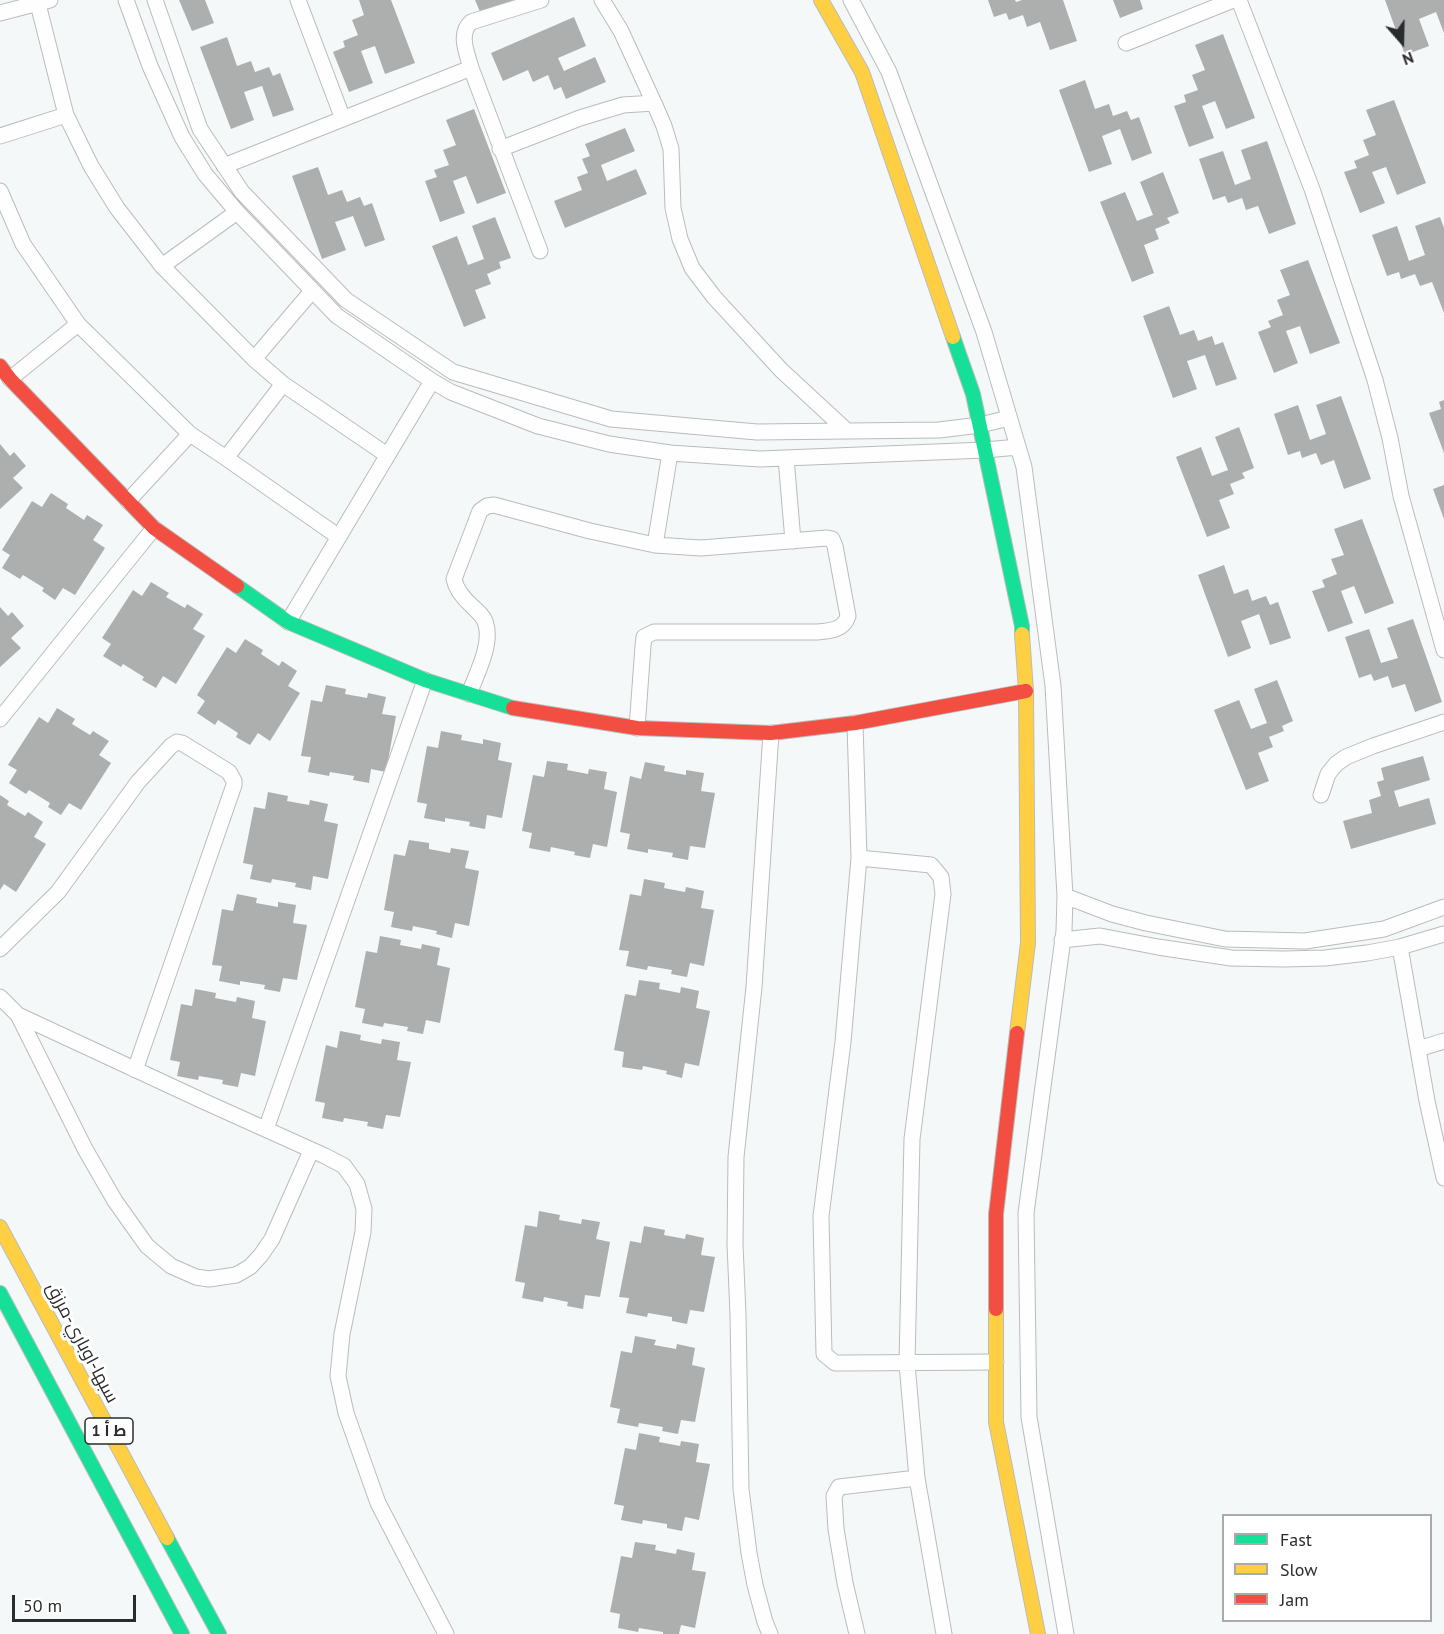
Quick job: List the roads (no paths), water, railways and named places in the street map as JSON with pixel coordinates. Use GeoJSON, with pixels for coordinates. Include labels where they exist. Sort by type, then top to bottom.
{"type":"FeatureCollection","features":[{"type":"Feature","properties":{"kind":"main road"},"geometry":{"type":"LineString","coordinates":[[822,0],[862,72],[973,394],[1022,626],[1026,691],[1028,943],[996,1214],[996,1422],[1038,1634]]}},
{"type":"Feature","properties":{"kind":"main road"},"geometry":{"type":"LineString","coordinates":[[0,366],[154,528],[288,622],[424,680],[507,706],[637,728],[771,733],[855,723],[1026,691]]}},
{"type":"Feature","properties":{"kind":"main road","name":"سبها-اوباري-مرزق"},"geometry":{"type":"LineString","coordinates":[[0,1227],[219,1634]]}},
{"type":"Feature","properties":{"kind":"main road","name":"ط أ 1"},"geometry":{"type":"LineString","coordinates":[[0,1293],[182,1634]]}},
{"type":"Feature","properties":{"kind":"street"},"geometry":{"type":"LineString","coordinates":[[126,0],[150,66],[182,137],[205,174],[237,212],[337,316],[451,392],[538,426],[609,444],[670,453],[760,459],[1018,447]]}},
{"type":"Feature","properties":{"kind":"street"},"geometry":{"type":"LineString","coordinates":[[155,0],[200,129],[242,192],[346,300],[453,372],[611,419],[757,432],[939,430],[980,425],[1009,418]]}},
{"type":"Feature","properties":{"kind":"street"},"geometry":{"type":"LineString","coordinates":[[298,0],[343,119]]}},
{"type":"Feature","properties":{"kind":"street"},"geometry":{"type":"LineString","coordinates":[[540,251],[471,68],[464,38],[465,28],[471,22],[542,0]]}},
{"type":"Feature","properties":{"kind":"street"},"geometry":{"type":"LineString","coordinates":[[602,0],[621,31],[664,126],[671,148],[673,208],[680,239],[692,268],[714,297],[781,370],[847,431]]}},
{"type":"Feature","properties":{"kind":"street"},"geometry":{"type":"LineString","coordinates":[[851,0],[889,72],[984,332],[1024,467],[1053,686],[1065,896],[1064,931],[1026,1213],[1029,1417],[1066,1634]]}},
{"type":"Feature","properties":{"kind":"street"},"geometry":{"type":"LineString","coordinates":[[1126,43],[1233,0]]}},
{"type":"Feature","properties":{"kind":"street"},"geometry":{"type":"LineString","coordinates":[[1239,0],[1312,189],[1375,380],[1390,438],[1401,496],[1444,650]]}},
{"type":"Feature","properties":{"kind":"street"},"geometry":{"type":"LineString","coordinates":[[0,13],[42,1],[66,115],[91,166],[117,208],[162,266],[283,384],[387,455]]}},
{"type":"Feature","properties":{"kind":"street"},"geometry":{"type":"LineString","coordinates":[[224,166],[471,68]]}},
{"type":"Feature","properties":{"kind":"street"},"geometry":{"type":"LineString","coordinates":[[500,149],[580,118],[623,105],[654,103]]}},
{"type":"Feature","properties":{"kind":"street"},"geometry":{"type":"LineString","coordinates":[[0,136],[66,115]]}},
{"type":"Feature","properties":{"kind":"street"},"geometry":{"type":"LineString","coordinates":[[0,191],[23,244],[78,324],[190,434],[339,537]]}},
{"type":"Feature","properties":{"kind":"street"},"geometry":{"type":"LineString","coordinates":[[162,266],[237,212]]}},
{"type":"Feature","properties":{"kind":"street"},"geometry":{"type":"LineString","coordinates":[[254,358],[312,291]]}},
{"type":"Feature","properties":{"kind":"street"},"geometry":{"type":"LineString","coordinates":[[10,379],[78,324]]}},
{"type":"Feature","properties":{"kind":"street"},"geometry":{"type":"LineString","coordinates":[[288,622],[432,381]]}},
{"type":"Feature","properties":{"kind":"street"},"geometry":{"type":"LineString","coordinates":[[226,458],[283,384]]}},
{"type":"Feature","properties":{"kind":"street"},"geometry":{"type":"LineString","coordinates":[[128,501],[190,434]]}},
{"type":"Feature","properties":{"kind":"street"},"geometry":{"type":"LineString","coordinates":[[655,545],[670,453]]}},
{"type":"Feature","properties":{"kind":"street"},"geometry":{"type":"LineString","coordinates":[[786,458],[793,541]]}},
{"type":"Feature","properties":{"kind":"street"},"geometry":{"type":"LineString","coordinates":[[469,694],[486,648],[487,626],[461,595],[455,586],[454,579],[480,511],[487,506],[494,505],[590,531],[655,545],[701,548],[827,538],[834,541],[848,616],[846,623],[829,631],[817,632],[654,632],[648,634],[644,637],[637,728]]}},
{"type":"Feature","properties":{"kind":"street"},"geometry":{"type":"LineString","coordinates":[[0,719],[154,528]]}},
{"type":"Feature","properties":{"kind":"street"},"geometry":{"type":"LineString","coordinates":[[266,1129],[424,680]]}},
{"type":"Feature","properties":{"kind":"street"},"geometry":{"type":"LineString","coordinates":[[1322,795],[1328,774],[1346,757],[1444,722]]}},
{"type":"Feature","properties":{"kind":"street"},"geometry":{"type":"LineString","coordinates":[[855,723],[859,858],[843,1042],[821,1216],[824,1354],[835,1363],[996,1362]]}},
{"type":"Feature","properties":{"kind":"street"},"geometry":{"type":"LineString","coordinates":[[770,1634],[755,1585],[741,1489],[735,1233],[736,1157],[754,987],[771,733]]}},
{"type":"Feature","properties":{"kind":"street"},"geometry":{"type":"LineString","coordinates":[[0,949],[58,892],[138,782],[171,746],[177,742],[182,743],[229,772],[234,781],[232,791],[135,1070]]}},
{"type":"Feature","properties":{"kind":"street"},"geometry":{"type":"LineString","coordinates":[[859,858],[931,865],[941,877],[943,894],[912,1139],[907,1364],[917,1478],[944,1634]]}},
{"type":"Feature","properties":{"kind":"street"},"geometry":{"type":"LineString","coordinates":[[1065,896],[1112,914],[1146,923],[1225,939],[1282,941],[1305,941],[1384,929],[1444,907]]}},
{"type":"Feature","properties":{"kind":"street"},"geometry":{"type":"LineString","coordinates":[[1062,940],[1100,936],[1231,958],[1263,959],[1325,958],[1400,947],[1444,934]]}},
{"type":"Feature","properties":{"kind":"street"},"geometry":{"type":"LineString","coordinates":[[1400,947],[1418,1049],[1439,1134],[1444,1178]]}},
{"type":"Feature","properties":{"kind":"street"},"geometry":{"type":"LineString","coordinates":[[0,997],[18,1015],[85,1149],[115,1201],[147,1246],[171,1266],[209,1280],[236,1275],[250,1267],[272,1239],[311,1151]]}},
{"type":"Feature","properties":{"kind":"street"},"geometry":{"type":"LineString","coordinates":[[18,1015],[344,1166],[357,1184],[364,1209],[363,1232],[342,1334],[338,1376],[346,1413],[378,1503],[446,1634]]}},
{"type":"Feature","properties":{"kind":"street"},"geometry":{"type":"LineString","coordinates":[[1418,1049],[1444,1041]]}},
{"type":"Feature","properties":{"kind":"street"},"geometry":{"type":"LineString","coordinates":[[857,1634],[841,1561],[834,1496],[839,1487],[917,1478]]}}]}
